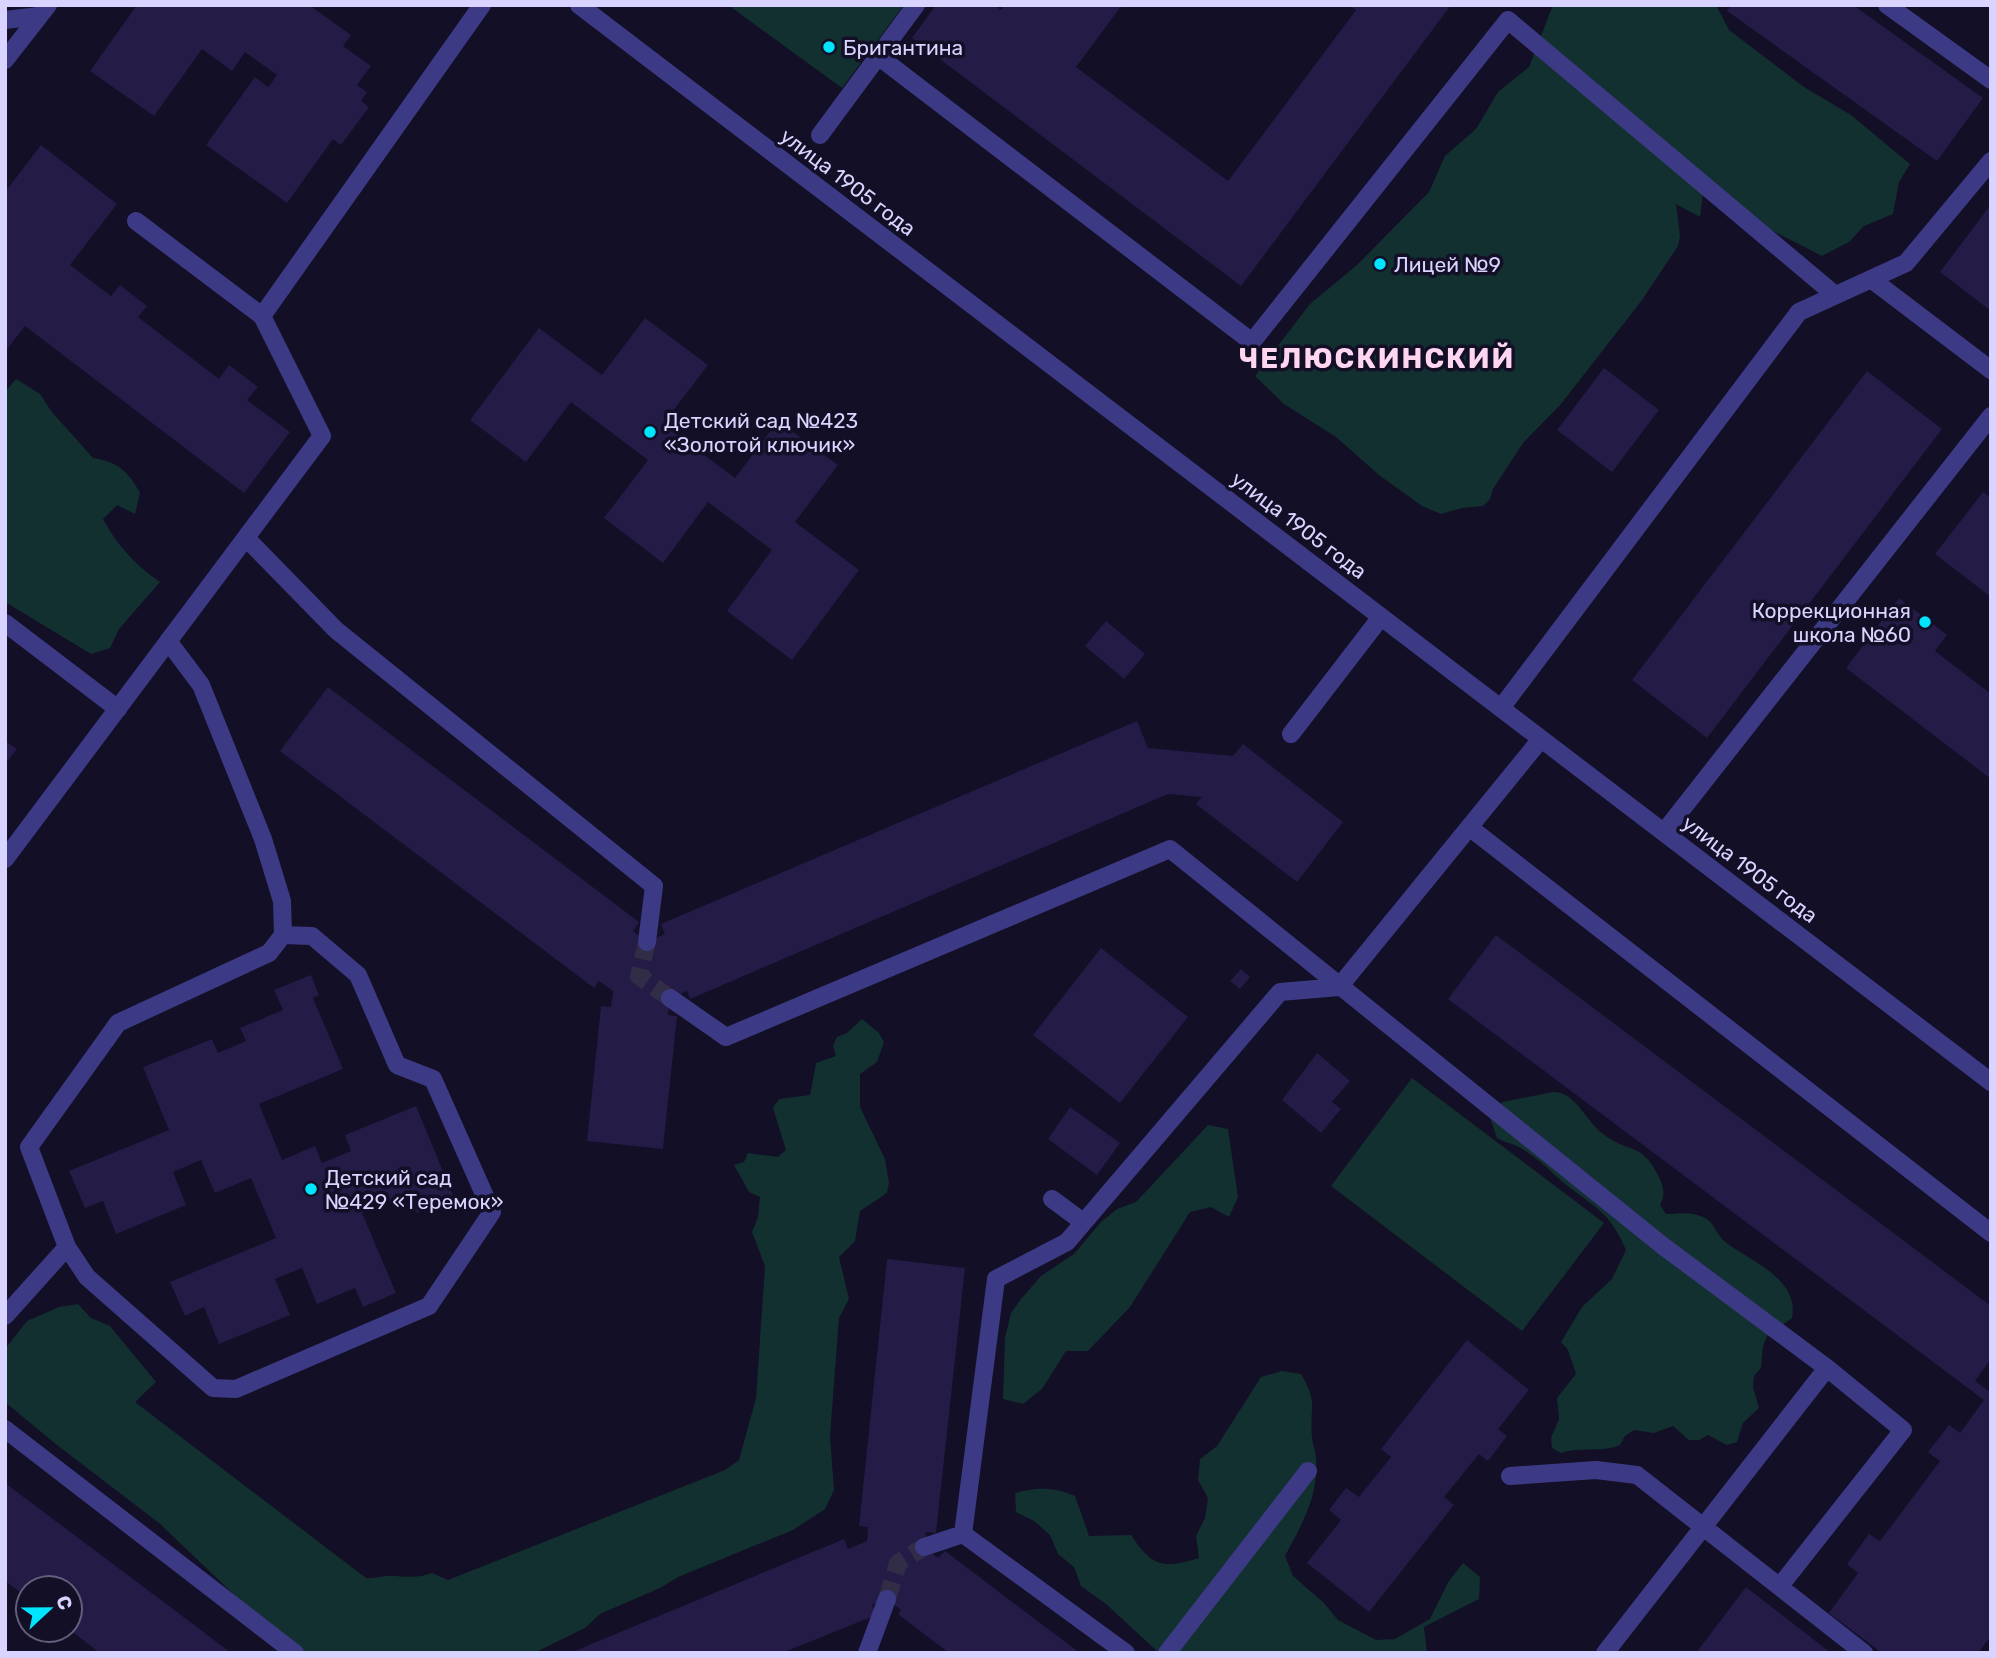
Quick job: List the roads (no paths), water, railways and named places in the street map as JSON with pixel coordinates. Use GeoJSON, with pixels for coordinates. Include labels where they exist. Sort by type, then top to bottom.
{"type":"FeatureCollection","features":[{"type":"Feature","properties":{"kind":"street"},"geometry":{"type":"LineString","coordinates":[[262,316],[482,5]]}},
{"type":"Feature","properties":{"kind":"street","name":"улица 1905 года"},"geometry":{"type":"LineString","coordinates":[[579,5],[1991,1082]]}},
{"type":"Feature","properties":{"kind":"street"},"geometry":{"type":"LineString","coordinates":[[820,135],[916,5]]}},
{"type":"Feature","properties":{"kind":"street"},"geometry":{"type":"LineString","coordinates":[[1887,5],[1991,80]]}},
{"type":"Feature","properties":{"kind":"street"},"geometry":{"type":"LineString","coordinates":[[5,20],[38,9]]}},
{"type":"Feature","properties":{"kind":"street"},"geometry":{"type":"LineString","coordinates":[[5,60],[38,9]]}},
{"type":"Feature","properties":{"kind":"street"},"geometry":{"type":"LineString","coordinates":[[878,56],[1252,342],[1506,13],[1835,295]]}},
{"type":"Feature","properties":{"kind":"street"},"geometry":{"type":"LineString","coordinates":[[1500,708],[1799,312],[1906,263],[1991,161]]}},
{"type":"Feature","properties":{"kind":"street"},"geometry":{"type":"LineString","coordinates":[[5,859],[322,436],[262,316],[136,221]]}},
{"type":"Feature","properties":{"kind":"street"},"geometry":{"type":"LineString","coordinates":[[1871,279],[1991,370]]}},
{"type":"Feature","properties":{"kind":"street"},"geometry":{"type":"LineString","coordinates":[[1664,832],[1991,416]]}},
{"type":"Feature","properties":{"kind":"street"},"geometry":{"type":"LineString","coordinates":[[246,538],[336,630],[654,886],[647,942]]}},
{"type":"Feature","properties":{"kind":"street"},"geometry":{"type":"LineString","coordinates":[[1291,734],[1381,617]]}},
{"type":"Feature","properties":{"kind":"street"},"geometry":{"type":"LineString","coordinates":[[5,623],[118,709]]}},
{"type":"Feature","properties":{"kind":"street"},"geometry":{"type":"LineString","coordinates":[[168,641],[201,685],[263,839],[282,901],[283,934],[269,953],[118,1023],[29,1147],[67,1247],[87,1278],[213,1388],[236,1390],[429,1307],[492,1212],[433,1079],[397,1065],[358,975],[312,936],[283,934]]}},
{"type":"Feature","properties":{"kind":"street"},"geometry":{"type":"LineString","coordinates":[[963,1534],[996,1279],[1067,1242],[1280,992],[1339,988],[1541,739]]}},
{"type":"Feature","properties":{"kind":"street"},"geometry":{"type":"LineString","coordinates":[[1469,827],[1991,1233]]}},
{"type":"Feature","properties":{"kind":"street"},"geometry":{"type":"LineString","coordinates":[[670,998],[726,1037],[1170,849],[1339,988],[1663,1246],[1827,1368],[1903,1430],[1780,1586]]}},
{"type":"Feature","properties":{"kind":"street"},"geometry":{"type":"LineString","coordinates":[[1052,1199],[1083,1222]]}},
{"type":"Feature","properties":{"kind":"street"},"geometry":{"type":"LineString","coordinates":[[5,1316],[67,1247]]}},
{"type":"Feature","properties":{"kind":"street"},"geometry":{"type":"LineString","coordinates":[[1605,1653],[1827,1368]]}},
{"type":"Feature","properties":{"kind":"street"},"geometry":{"type":"LineString","coordinates":[[5,1429],[295,1653]]}},
{"type":"Feature","properties":{"kind":"street"},"geometry":{"type":"LineString","coordinates":[[1167,1653],[1308,1471]]}},
{"type":"Feature","properties":{"kind":"street"},"geometry":{"type":"LineString","coordinates":[[1510,1476],[1596,1471],[1637,1475],[1864,1653]]}},
{"type":"Feature","properties":{"kind":"street"},"geometry":{"type":"LineString","coordinates":[[924,1547],[963,1534]]}},
{"type":"Feature","properties":{"kind":"street"},"geometry":{"type":"LineString","coordinates":[[963,1534],[1126,1653]]}},
{"type":"Feature","properties":{"kind":"street"},"geometry":{"type":"LineString","coordinates":[[867,1653],[887,1599]]}},
{"type":"Feature","properties":{"kind":"tunnel"},"geometry":{"type":"LineString","coordinates":[[647,942],[639,976],[670,998]]}},
{"type":"Feature","properties":{"kind":"tunnel"},"geometry":{"type":"LineString","coordinates":[[887,1599],[898,1563],[924,1547]]}},
{"type":"Feature","properties":{"kind":"place","name":"Бригантина"},"geometry":{"type":"Point","coordinates":[829,47]}},
{"type":"Feature","properties":{"kind":"place","name":"Лицей №9"},"geometry":{"type":"Point","coordinates":[1380,264]}},
{"type":"Feature","properties":{"kind":"place","name":"Детский сад №423 «Золотой ключик»"},"geometry":{"type":"Point","coordinates":[650,432]}},
{"type":"Feature","properties":{"kind":"place","name":"Коррекционная школа №60"},"geometry":{"type":"Point","coordinates":[1925,622]}},
{"type":"Feature","properties":{"kind":"place","name":"Детский сад №429 «Теремок»"},"geometry":{"type":"Point","coordinates":[311,1189]}},
{"type":"Feature","properties":{"kind":"district","name":"ЧЕЛЮСКИНСКИЙ"},"geometry":{"type":"Point","coordinates":[1377,358]}}]}
